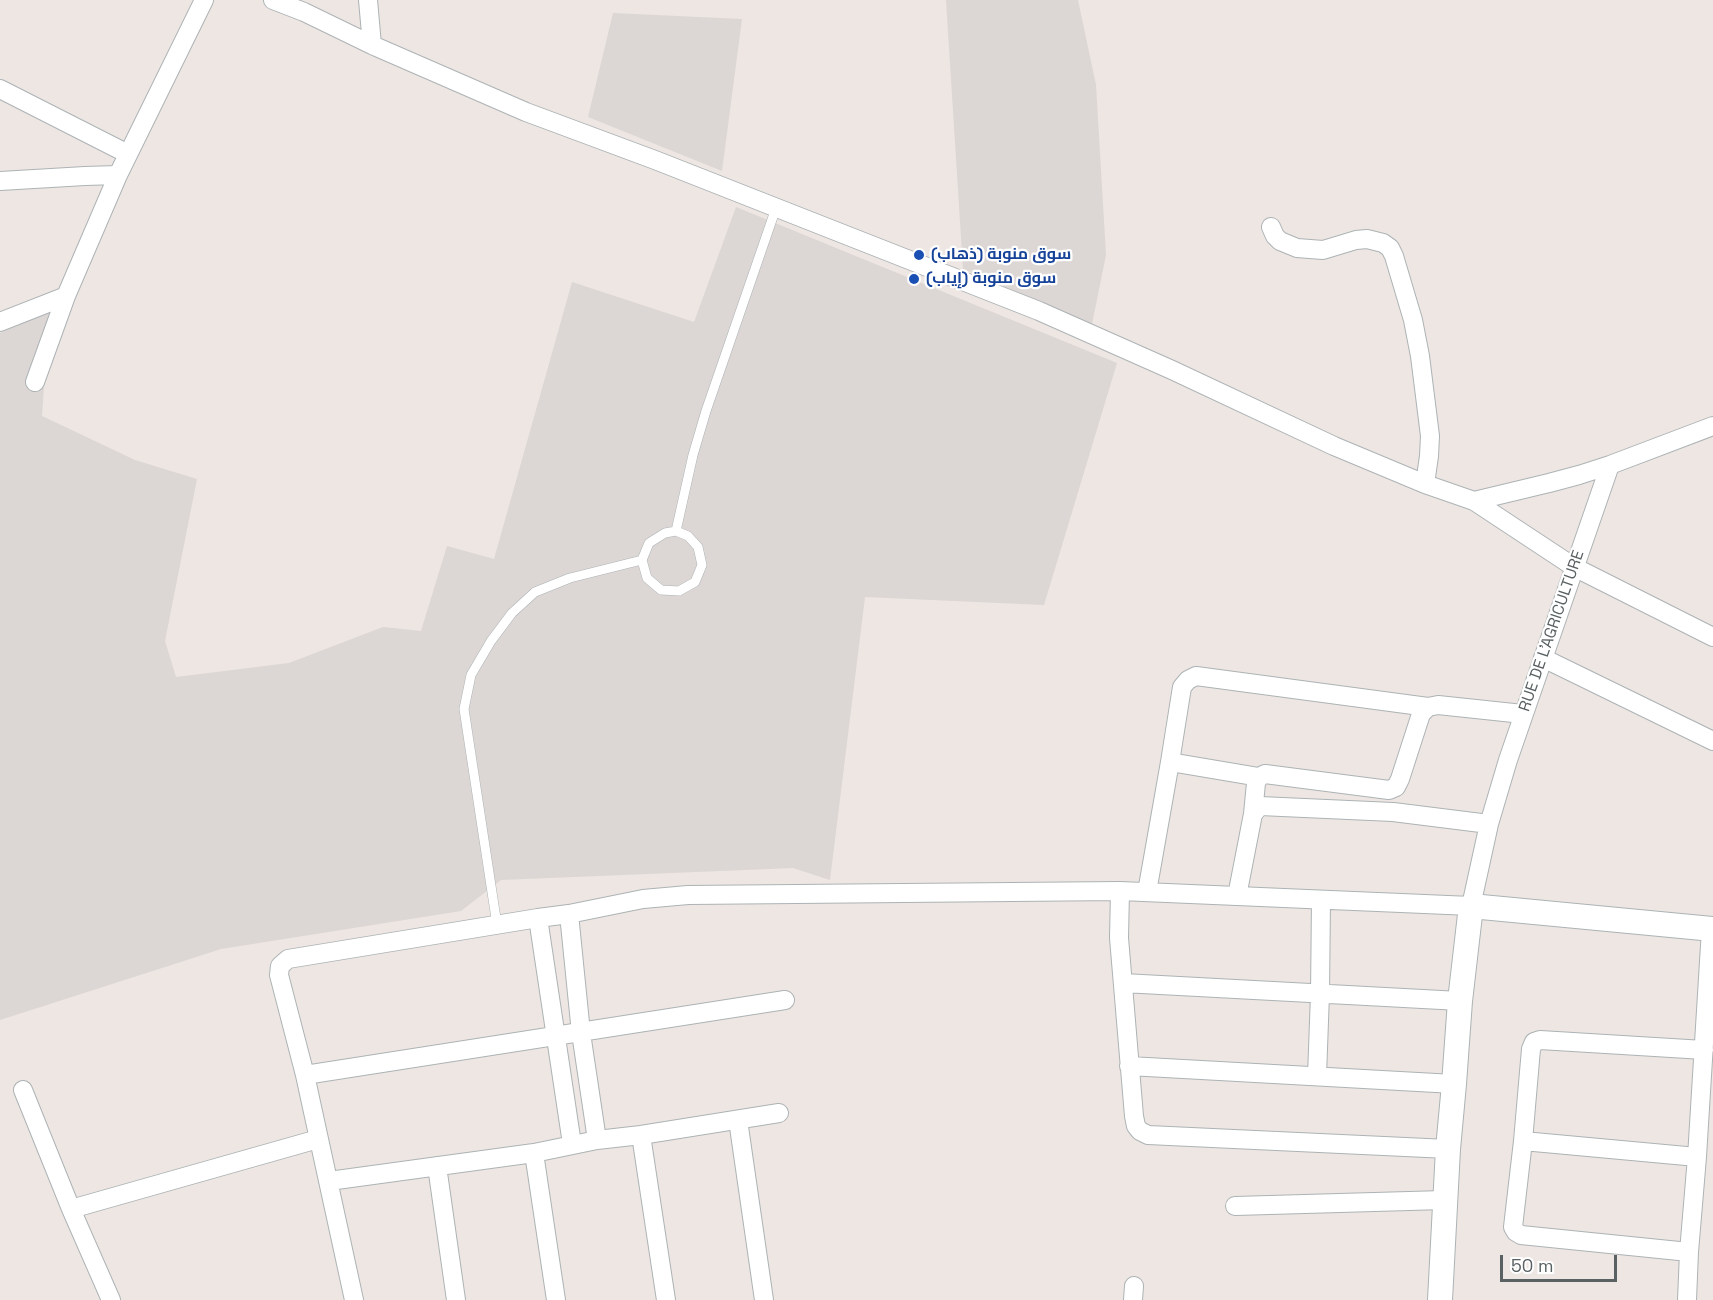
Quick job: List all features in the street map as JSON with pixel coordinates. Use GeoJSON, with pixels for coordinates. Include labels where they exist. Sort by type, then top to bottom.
{"type":"FeatureCollection","features":[{"type":"Feature","properties":{"kind":"street"},"geometry":{"type":"LineString","coordinates":[[35,382],[66,296],[118,175],[204,0]]}},
{"type":"Feature","properties":{"kind":"street"},"geometry":{"type":"LineString","coordinates":[[273,0],[526,112],[1039,311],[1334,446],[1425,484],[1474,501],[1574,567],[1713,638]]}},
{"type":"Feature","properties":{"kind":"street"},"geometry":{"type":"LineString","coordinates":[[368,0],[372,45]]}},
{"type":"Feature","properties":{"kind":"street"},"geometry":{"type":"LineString","coordinates":[[0,89],[128,154]]}},
{"type":"Feature","properties":{"kind":"street"},"geometry":{"type":"LineString","coordinates":[[0,181],[118,175]]}},
{"type":"Feature","properties":{"kind":"street"},"geometry":{"type":"LineString","coordinates":[[1271,227],[1280,242],[1297,249],[1323,250],[1367,239],[1383,243],[1390,248],[1413,320],[1420,356],[1430,436],[1425,484]]}},
{"type":"Feature","properties":{"kind":"street"},"geometry":{"type":"LineString","coordinates":[[0,322],[66,296]]}},
{"type":"Feature","properties":{"kind":"street"},"geometry":{"type":"LineString","coordinates":[[1474,501],[1610,465],[1712,428]]}},
{"type":"Feature","properties":{"kind":"street","name":"RUE DE L'AGRICULTURE"},"geometry":{"type":"LineString","coordinates":[[1471,906],[1489,824],[1523,714],[1610,465]]}},
{"type":"Feature","properties":{"kind":"street"},"geometry":{"type":"LineString","coordinates":[[1543,658],[1713,741]]}},
{"type":"Feature","properties":{"kind":"street"},"geometry":{"type":"LineString","coordinates":[[1147,892],[1182,687],[1196,676],[1428,707],[1438,705],[1523,714]]}},
{"type":"Feature","properties":{"kind":"street"},"geometry":{"type":"LineString","coordinates":[[1393,812],[1396,787],[1421,714],[1428,707]]}},
{"type":"Feature","properties":{"kind":"street"},"geometry":{"type":"LineString","coordinates":[[1170,762],[1259,777],[1265,774],[1389,790],[1396,787]]}},
{"type":"Feature","properties":{"kind":"street"},"geometry":{"type":"LineString","coordinates":[[1237,896],[1256,783],[1259,777]]}},
{"type":"Feature","properties":{"kind":"street"},"geometry":{"type":"LineString","coordinates":[[1252,814],[1260,807],[1269,806],[1393,812],[1489,824]]}},
{"type":"Feature","properties":{"kind":"street"},"geometry":{"type":"LineString","coordinates":[[1120,891],[1119,938],[1129,1066],[1134,1116],[1143,1134],[1448,1149]]}},
{"type":"Feature","properties":{"kind":"street"},"geometry":{"type":"LineString","coordinates":[[354,1300],[305,1075],[279,975],[280,966],[288,959],[568,915],[643,899],[688,895],[1120,891],[1471,906],[1712,929],[1687,1300]]}},
{"type":"Feature","properties":{"kind":"street"},"geometry":{"type":"LineString","coordinates":[[1317,1076],[1321,900]]}},
{"type":"Feature","properties":{"kind":"street"},"geometry":{"type":"LineString","coordinates":[[1440,1300],[1448,1149],[1460,1001],[1471,906]]}},
{"type":"Feature","properties":{"kind":"street"},"geometry":{"type":"LineString","coordinates":[[568,915],[597,1140]]}},
{"type":"Feature","properties":{"kind":"street"},"geometry":{"type":"LineString","coordinates":[[538,918],[572,1144]]}},
{"type":"Feature","properties":{"kind":"street"},"geometry":{"type":"LineString","coordinates":[[1123,983],[1460,1001]]}},
{"type":"Feature","properties":{"kind":"street"},"geometry":{"type":"LineString","coordinates":[[305,1075],[785,1000]]}},
{"type":"Feature","properties":{"kind":"street"},"geometry":{"type":"LineString","coordinates":[[1689,1252],[1521,1235],[1513,1227],[1531,1049],[1534,1042],[1540,1040],[1704,1050]]}},
{"type":"Feature","properties":{"kind":"street"},"geometry":{"type":"LineString","coordinates":[[1129,1066],[1454,1084]]}},
{"type":"Feature","properties":{"kind":"street"},"geometry":{"type":"LineString","coordinates":[[23,1090],[111,1300]]}},
{"type":"Feature","properties":{"kind":"street"},"geometry":{"type":"LineString","coordinates":[[329,1181],[534,1153],[572,1144],[779,1113]]}},
{"type":"Feature","properties":{"kind":"street"},"geometry":{"type":"LineString","coordinates":[[738,1120],[764,1300]]}},
{"type":"Feature","properties":{"kind":"street"},"geometry":{"type":"LineString","coordinates":[[641,1135],[666,1300]]}},
{"type":"Feature","properties":{"kind":"street"},"geometry":{"type":"LineString","coordinates":[[71,1209],[318,1139]]}},
{"type":"Feature","properties":{"kind":"street"},"geometry":{"type":"LineString","coordinates":[[1523,1141],[1697,1157]]}},
{"type":"Feature","properties":{"kind":"street"},"geometry":{"type":"LineString","coordinates":[[534,1153],[556,1300]]}},
{"type":"Feature","properties":{"kind":"street"},"geometry":{"type":"LineString","coordinates":[[437,1166],[456,1300]]}},
{"type":"Feature","properties":{"kind":"street"},"geometry":{"type":"LineString","coordinates":[[1235,1206],[1444,1200]]}},
{"type":"Feature","properties":{"kind":"lane"},"geometry":{"type":"LineString","coordinates":[[676,531],[693,455],[706,411],[776,208]]}},
{"type":"Feature","properties":{"kind":"lane"},"geometry":{"type":"LineString","coordinates":[[676,531],[688,536],[698,547],[702,565],[695,582],[679,591],[661,590],[647,578],[642,560],[649,543],[665,533],[676,531]]}},
{"type":"Feature","properties":{"kind":"lane"},"geometry":{"type":"LineString","coordinates":[[497,925],[465,709],[471,675],[491,641],[512,613],[535,592],[570,578],[642,560]]}},
{"type":"Feature","properties":{"kind":"shaded area"},"geometry":{"type":"Polygon","coordinates":[[[946,0],[1078,0],[1096,85],[1106,255],[1092,324],[963,269],[946,0]]]}},
{"type":"Feature","properties":{"kind":"shaded area"},"geometry":{"type":"Polygon","coordinates":[[[613,13],[742,19],[722,171],[588,117],[613,13]]]}},
{"type":"Feature","properties":{"kind":"shaded area"},"geometry":{"type":"Polygon","coordinates":[[[736,207],[1117,363],[1044,605],[865,597],[830,880],[793,868],[501,880],[461,911],[221,949],[0,1020],[0,333],[49,311],[42,416],[135,460],[197,479],[165,641],[176,677],[289,663],[383,627],[421,631],[447,546],[494,559],[572,282],[694,322],[736,207]]]}},
{"type":"Feature","properties":{"kind":"place","name":"سوق منوبة (ذهاب)"},"geometry":{"type":"Point","coordinates":[919,255]}},
{"type":"Feature","properties":{"kind":"place","name":"سوق منوبة (إياب)"},"geometry":{"type":"Point","coordinates":[914,279]}}]}
